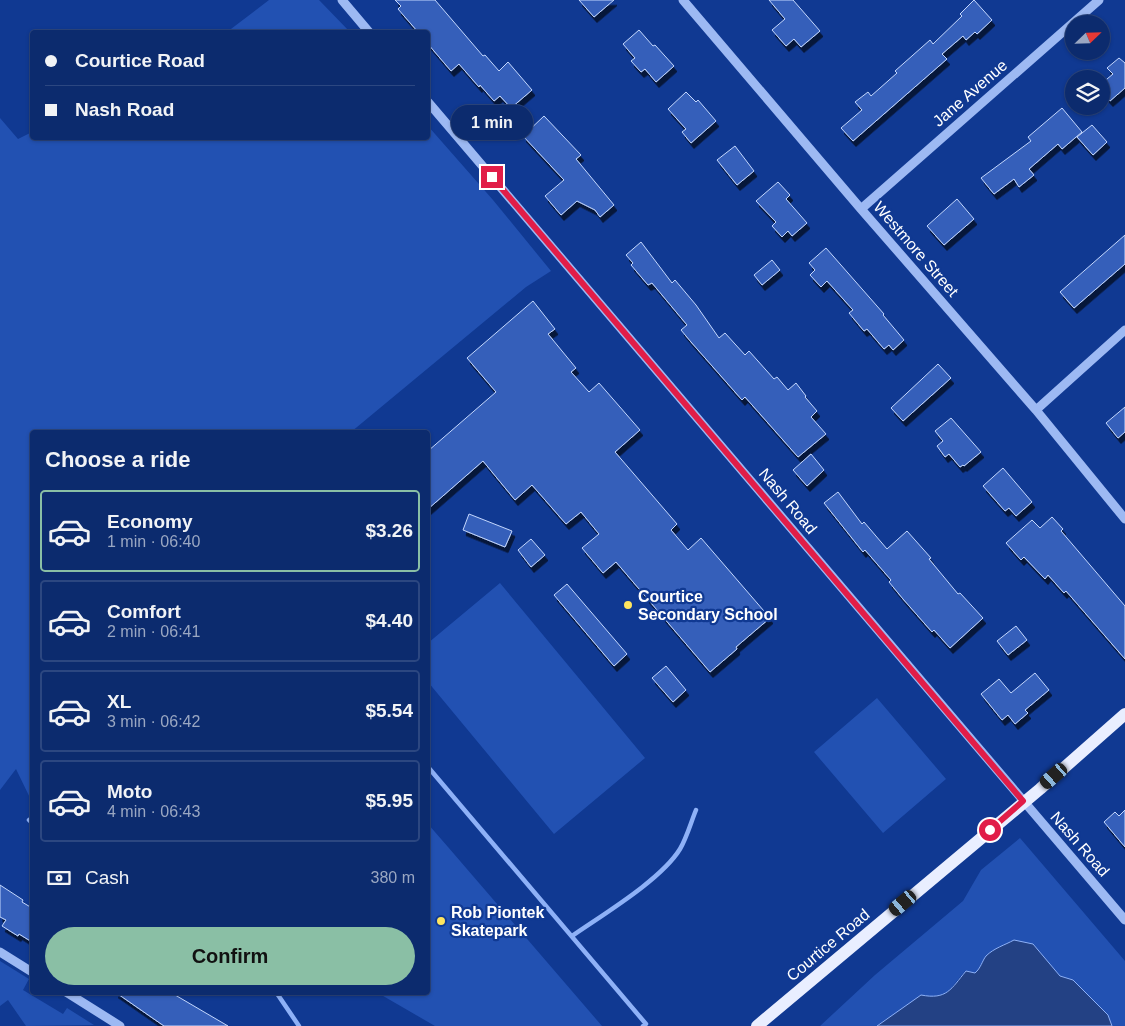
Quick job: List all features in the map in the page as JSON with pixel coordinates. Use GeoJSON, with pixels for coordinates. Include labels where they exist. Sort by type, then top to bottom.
{"type":"FeatureCollection","features":[{"type":"Feature","properties":{"kind":"main road","name":"Courtice Road"},"geometry":{"type":"LineString","coordinates":[[757,1026],[1023,801],[1040,789],[1125,714]]}},
{"type":"Feature","properties":{"kind":"street"},"geometry":{"type":"LineString","coordinates":[[342,0],[367,30]]}},
{"type":"Feature","properties":{"kind":"street","name":"Westmore Street"},"geometry":{"type":"LineString","coordinates":[[683,0],[861,210],[1036,410],[1125,518]]}},
{"type":"Feature","properties":{"kind":"street","name":"Jane Avenue"},"geometry":{"type":"LineString","coordinates":[[861,210],[1099,0]]}},
{"type":"Feature","properties":{"kind":"street","name":"Nash Road"},"geometry":{"type":"LineString","coordinates":[[430,104],[1125,920]]}},
{"type":"Feature","properties":{"kind":"street"},"geometry":{"type":"LineString","coordinates":[[1036,410],[1125,330]]}},
{"type":"Feature","properties":{"kind":"street"},"geometry":{"type":"LineString","coordinates":[[0,952],[30,971]]}},
{"type":"Feature","properties":{"kind":"street"},"geometry":{"type":"LineString","coordinates":[[71,995],[120,1026]]}},
{"type":"Feature","properties":{"kind":"shaded area"},"geometry":{"type":"Polygon","coordinates":[[[269,0],[319,0],[348,30],[230,30],[269,0]]]}},
{"type":"Feature","properties":{"kind":"shaded area"},"geometry":{"type":"Polygon","coordinates":[[[0,118],[18,139],[30,133],[30,140],[430,140],[430,128],[493,200],[551,271],[526,287],[353,430],[30,430],[30,798],[16,769],[0,790],[0,118]]]}},
{"type":"Feature","properties":{"kind":"shaded area"},"geometry":{"type":"Polygon","coordinates":[[[500,583],[645,758],[554,834],[430,684],[430,641],[500,583]]]}},
{"type":"Feature","properties":{"kind":"shaded area"},"geometry":{"type":"Polygon","coordinates":[[[877,698],[946,779],[883,833],[814,752],[877,698]]]}},
{"type":"Feature","properties":{"kind":"shaded area"},"geometry":{"type":"Polygon","coordinates":[[[430,826],[602,1026],[435,1026],[381,995],[430,995],[430,826]]]}},
{"type":"Feature","properties":{"kind":"shaded area"},"geometry":{"type":"Polygon","coordinates":[[[1020,838],[1125,961],[1125,1026],[1112,1026],[1108,1015],[1073,980],[1060,976],[1033,944],[1008,947],[991,952],[986,956],[975,973],[965,971],[947,993],[933,997],[886,1019],[877,1026],[820,1026],[875,975],[963,901],[981,870],[1020,838]]]}},
{"type":"Feature","properties":{"kind":"shaded area"},"geometry":{"type":"Polygon","coordinates":[[[1014,940],[1033,944],[1060,976],[1073,980],[1108,1015],[1112,1026],[877,1026],[921,995],[937,996],[948,992],[966,971],[975,973],[989,953],[1014,940]]]}},
{"type":"Feature","properties":{"kind":"shaded area"},"geometry":{"type":"Polygon","coordinates":[[[0,961],[29,979],[23,990],[30,995],[63,1014],[67,1008],[94,1025],[26,1026],[8,1000],[0,1006],[0,961]]]}},
{"type":"Feature","properties":{"kind":"building"},"geometry":{"type":"Polygon","coordinates":[[[395,0],[435,0],[483,56],[485,55],[499,71],[508,62],[532,90],[511,108],[500,96],[494,101],[459,64],[451,71],[430,46],[430,30],[416,30],[398,9],[401,6],[395,0]]]}},
{"type":"Feature","properties":{"kind":"building"},"geometry":{"type":"Polygon","coordinates":[[[579,0],[614,0],[594,17],[579,0]]]}},
{"type":"Feature","properties":{"kind":"building"},"geometry":{"type":"Polygon","coordinates":[[[769,0],[793,0],[820,31],[801,47],[794,39],[786,46],[772,30],[785,19],[769,0]]]}},
{"type":"Feature","properties":{"kind":"building"},"geometry":{"type":"Polygon","coordinates":[[[974,0],[992,20],[977,34],[975,32],[966,40],[963,36],[942,54],[947,59],[853,141],[841,128],[862,110],[855,102],[868,92],[871,96],[897,73],[895,71],[930,40],[933,44],[962,16],[960,14],[974,0]]]}},
{"type":"Feature","properties":{"kind":"building"},"geometry":{"type":"Polygon","coordinates":[[[639,30],[674,66],[656,82],[645,69],[641,72],[631,61],[635,58],[623,44],[639,30]]]}},
{"type":"Feature","properties":{"kind":"building"},"geometry":{"type":"Polygon","coordinates":[[[1119,58],[1125,63],[1125,88],[1110,101],[1110,76],[1113,74],[1107,68],[1119,58]]]}},
{"type":"Feature","properties":{"kind":"building"},"geometry":{"type":"Polygon","coordinates":[[[686,92],[696,102],[698,100],[716,121],[691,143],[682,132],[686,129],[668,109],[686,92]]]}},
{"type":"Feature","properties":{"kind":"building"},"geometry":{"type":"Polygon","coordinates":[[[1062,108],[1065,115],[1068,115],[1082,132],[1062,149],[1058,144],[1029,169],[1034,175],[1019,187],[1014,179],[994,194],[981,178],[1031,141],[1028,137],[1062,108]]]}},
{"type":"Feature","properties":{"kind":"building"},"geometry":{"type":"Polygon","coordinates":[[[544,116],[581,155],[576,159],[614,205],[600,217],[595,210],[577,201],[561,215],[545,196],[564,180],[523,136],[544,116]]]}},
{"type":"Feature","properties":{"kind":"building"},"geometry":{"type":"Polygon","coordinates":[[[1092,125],[1107,142],[1093,155],[1077,137],[1092,125]]]}},
{"type":"Feature","properties":{"kind":"building"},"geometry":{"type":"Polygon","coordinates":[[[735,146],[754,171],[737,185],[717,160],[735,146]]]}},
{"type":"Feature","properties":{"kind":"building"},"geometry":{"type":"Polygon","coordinates":[[[778,182],[790,195],[786,199],[807,223],[792,236],[788,231],[782,237],[772,226],[776,222],[756,201],[778,182]]]}},
{"type":"Feature","properties":{"kind":"building"},"geometry":{"type":"Polygon","coordinates":[[[957,199],[974,219],[944,245],[927,226],[957,199]]]}},
{"type":"Feature","properties":{"kind":"building"},"geometry":{"type":"Polygon","coordinates":[[[1125,235],[1125,264],[1074,308],[1060,292],[1125,235]]]}},
{"type":"Feature","properties":{"kind":"building"},"geometry":{"type":"Polygon","coordinates":[[[641,242],[672,283],[675,280],[696,305],[719,338],[725,333],[745,355],[749,351],[774,379],[777,377],[788,390],[796,383],[817,411],[811,417],[826,434],[798,457],[745,397],[742,400],[681,330],[687,325],[652,283],[648,285],[631,265],[633,263],[626,255],[641,242]]]}},
{"type":"Feature","properties":{"kind":"building"},"geometry":{"type":"Polygon","coordinates":[[[826,248],[884,314],[904,340],[893,350],[889,345],[884,349],[867,329],[864,331],[849,313],[853,310],[827,281],[821,287],[810,275],[815,270],[809,263],[826,248]]]}},
{"type":"Feature","properties":{"kind":"building"},"geometry":{"type":"Polygon","coordinates":[[[772,260],[780,270],[762,285],[754,275],[772,260]]]}},
{"type":"Feature","properties":{"kind":"building"},"geometry":{"type":"Polygon","coordinates":[[[533,301],[555,329],[548,334],[576,368],[571,372],[589,392],[599,383],[640,430],[615,452],[677,524],[671,530],[688,550],[701,538],[770,618],[710,672],[616,562],[603,573],[582,548],[599,534],[581,512],[566,524],[532,485],[515,500],[483,461],[430,507],[430,449],[496,392],[467,358],[533,301]]]}},
{"type":"Feature","properties":{"kind":"building"},"geometry":{"type":"Polygon","coordinates":[[[938,364],[951,378],[903,421],[891,408],[938,364]]]}},
{"type":"Feature","properties":{"kind":"building"},"geometry":{"type":"Polygon","coordinates":[[[1125,407],[1125,432],[1118,438],[1106,423],[1125,407]]]}},
{"type":"Feature","properties":{"kind":"building"},"geometry":{"type":"Polygon","coordinates":[[[951,418],[981,452],[964,466],[960,467],[949,454],[945,457],[937,446],[943,441],[935,431],[951,418]]]}},
{"type":"Feature","properties":{"kind":"building"},"geometry":{"type":"Polygon","coordinates":[[[811,454],[824,470],[807,486],[793,470],[811,454]]]}},
{"type":"Feature","properties":{"kind":"building"},"geometry":{"type":"Polygon","coordinates":[[[1003,468],[1032,502],[1016,516],[1009,508],[1005,511],[983,486],[1003,468]]]}},
{"type":"Feature","properties":{"kind":"building"},"geometry":{"type":"Polygon","coordinates":[[[838,492],[862,524],[864,522],[887,549],[907,531],[931,558],[929,559],[958,594],[960,593],[983,618],[950,648],[934,630],[932,632],[903,599],[889,582],[891,580],[865,550],[863,552],[824,503],[838,492]]]}},
{"type":"Feature","properties":{"kind":"building"},"geometry":{"type":"Polygon","coordinates":[[[469,514],[512,531],[505,547],[463,530],[469,514]]]}},
{"type":"Feature","properties":{"kind":"building"},"geometry":{"type":"Polygon","coordinates":[[[1052,517],[1063,529],[1061,531],[1125,606],[1125,659],[1066,591],[1064,593],[1048,575],[1045,579],[1024,557],[1021,560],[1006,543],[1032,520],[1040,528],[1052,517]]]}},
{"type":"Feature","properties":{"kind":"building"},"geometry":{"type":"Polygon","coordinates":[[[531,539],[545,555],[531,567],[518,550],[531,539]]]}},
{"type":"Feature","properties":{"kind":"building"},"geometry":{"type":"Polygon","coordinates":[[[567,584],[627,654],[614,666],[554,595],[567,584]]]}},
{"type":"Feature","properties":{"kind":"building"},"geometry":{"type":"Polygon","coordinates":[[[1016,626],[1027,640],[1008,655],[997,641],[1016,626]]]}},
{"type":"Feature","properties":{"kind":"building"},"geometry":{"type":"Polygon","coordinates":[[[666,666],[686,690],[673,702],[652,678],[666,666]]]}},
{"type":"Feature","properties":{"kind":"building"},"geometry":{"type":"Polygon","coordinates":[[[1035,673],[1049,690],[1025,710],[1028,713],[1015,724],[1008,715],[1002,720],[981,694],[999,679],[1011,693],[1035,673]]]}},
{"type":"Feature","properties":{"kind":"building"},"geometry":{"type":"Polygon","coordinates":[[[1125,810],[1125,847],[1104,822],[1115,812],[1119,816],[1125,810]]]}},
{"type":"Feature","properties":{"kind":"building"},"geometry":{"type":"Polygon","coordinates":[[[0,885],[30,907],[30,941],[2,926],[6,920],[0,917],[0,885]]]}},
{"type":"Feature","properties":{"kind":"building"},"geometry":{"type":"Polygon","coordinates":[[[119,995],[175,995],[228,1026],[164,1026],[119,995]]]}},
{"type":"Feature","properties":{"kind":"waterway"},"geometry":{"type":"LineString","coordinates":[[430,769],[646,1024],[643,1026]]}},
{"type":"Feature","properties":{"kind":"waterway"},"geometry":{"type":"LineString","coordinates":[[572,936],[645,885],[671,861],[687,835],[696,810]]}},
{"type":"Feature","properties":{"kind":"waterway"},"geometry":{"type":"LineString","coordinates":[[278,995],[299,1026]]}},
{"type":"Feature","properties":{"kind":"place","name":"Courtice Secondary School"},"geometry":{"type":"Point","coordinates":[628,605]}},
{"type":"Feature","properties":{"kind":"place","name":"Rob Piontek Skatepark"},"geometry":{"type":"Point","coordinates":[441,921]}},
{"type":"Feature","properties":{"kind":"route"},"geometry":{"type":"LineString","coordinates":[[492,177],[1023,801],[990,830]]}}]}
